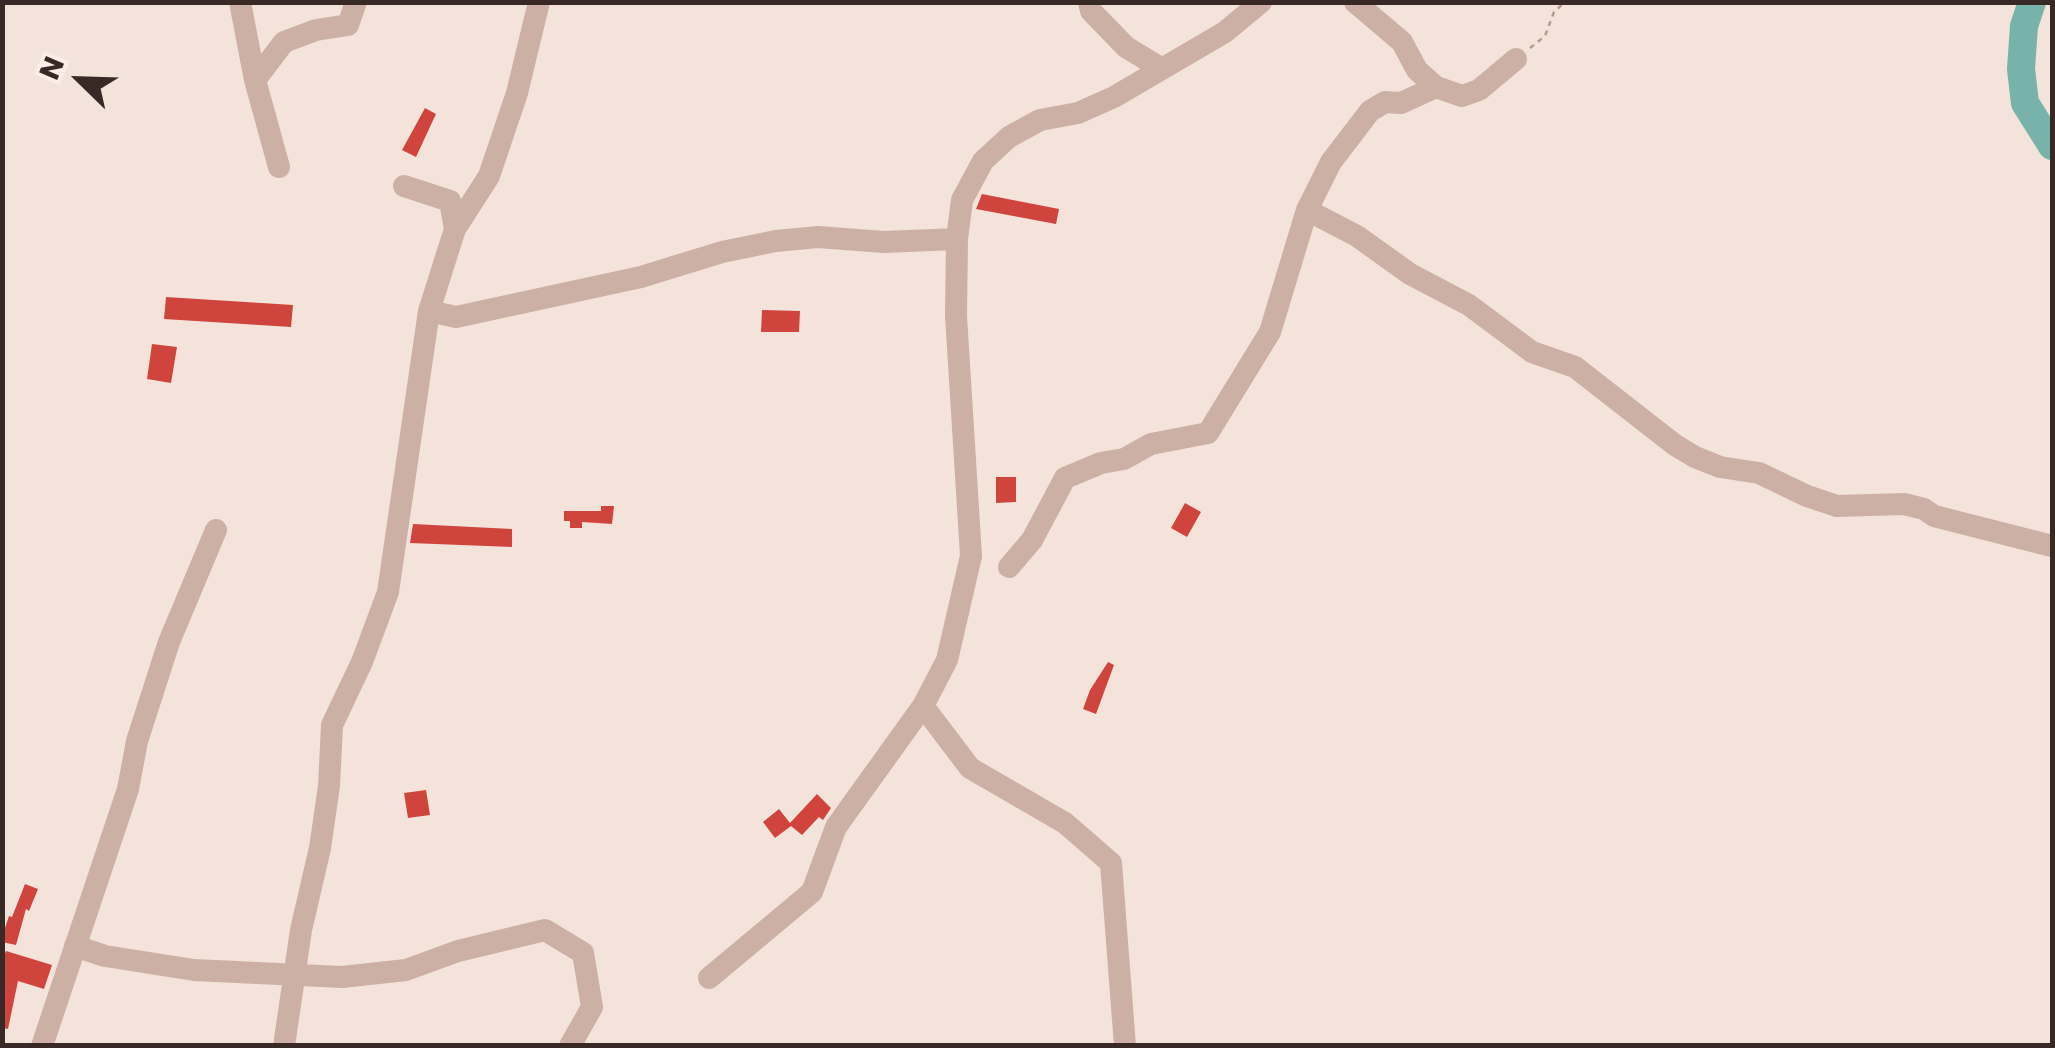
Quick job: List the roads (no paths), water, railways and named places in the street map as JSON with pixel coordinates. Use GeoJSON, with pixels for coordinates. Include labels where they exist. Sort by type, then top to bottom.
{"type":"FeatureCollection","features":[{"type":"Feature","properties":{"kind":"street"},"geometry":{"type":"LineString","coordinates":[[240,2],[255,80],[279,166]]}},
{"type":"Feature","properties":{"kind":"street"},"geometry":{"type":"LineString","coordinates":[[255,80],[284,42],[316,30],[348,26],[356,2]]}},
{"type":"Feature","properties":{"kind":"street"},"geometry":{"type":"LineString","coordinates":[[284,1046],[293,973],[320,848],[332,725],[362,662],[388,592],[429,311],[454,229],[489,176],[517,93],[539,2]]}},
{"type":"Feature","properties":{"kind":"street"},"geometry":{"type":"LineString","coordinates":[[1089,2],[1091,11],[1126,47],[1162,68]]}},
{"type":"Feature","properties":{"kind":"street"},"geometry":{"type":"LineString","coordinates":[[709,978],[812,892],[836,827],[923,706],[947,660],[971,556],[956,316],[956,240],[962,200],[982,161],[1009,138],[1040,120],[1078,113],[1114,98],[1225,32],[1262,2]]}},
{"type":"Feature","properties":{"kind":"street"},"geometry":{"type":"LineString","coordinates":[[1356,2],[1402,42],[1417,70],[1436,87],[1462,96],[1479,90],[1516,60]]}},
{"type":"Feature","properties":{"kind":"street"},"geometry":{"type":"LineString","coordinates":[[1009,567],[1032,540],[1065,478],[1101,463],[1124,459],[1151,444],[1208,432],[1270,332],[1307,210],[1331,162],[1370,111],[1385,102],[1401,103],[1436,87]]}},
{"type":"Feature","properties":{"kind":"street"},"geometry":{"type":"LineString","coordinates":[[404,186],[450,200],[454,229]]}},
{"type":"Feature","properties":{"kind":"street"},"geometry":{"type":"LineString","coordinates":[[1307,210],[1357,236],[1410,274],[1469,305],[1532,352],[1575,367],[1675,445],[1720,467],[1759,473],[1837,506],[1904,504],[1934,516],[2052,546]]}},
{"type":"Feature","properties":{"kind":"street"},"geometry":{"type":"LineString","coordinates":[[429,311],[456,317],[641,277],[722,252],[776,241],[818,237],[884,242],[956,240]]}},
{"type":"Feature","properties":{"kind":"street"},"geometry":{"type":"LineString","coordinates":[[42,1046],[128,789],[137,740],[169,642],[216,530]]}},
{"type":"Feature","properties":{"kind":"street"},"geometry":{"type":"LineString","coordinates":[[923,706],[970,768],[1064,823],[1111,863],[1125,1046]]}},
{"type":"Feature","properties":{"kind":"street"},"geometry":{"type":"LineString","coordinates":[[75,946],[105,956],[194,970],[342,977],[406,970],[458,951],[545,930],[583,953],[592,1007],[570,1046]]}},
{"type":"Feature","properties":{"kind":"waterway"},"geometry":{"type":"LineString","coordinates":[[2032,2],[2024,26],[2021,69],[2025,103],[2052,146]]}}]}
